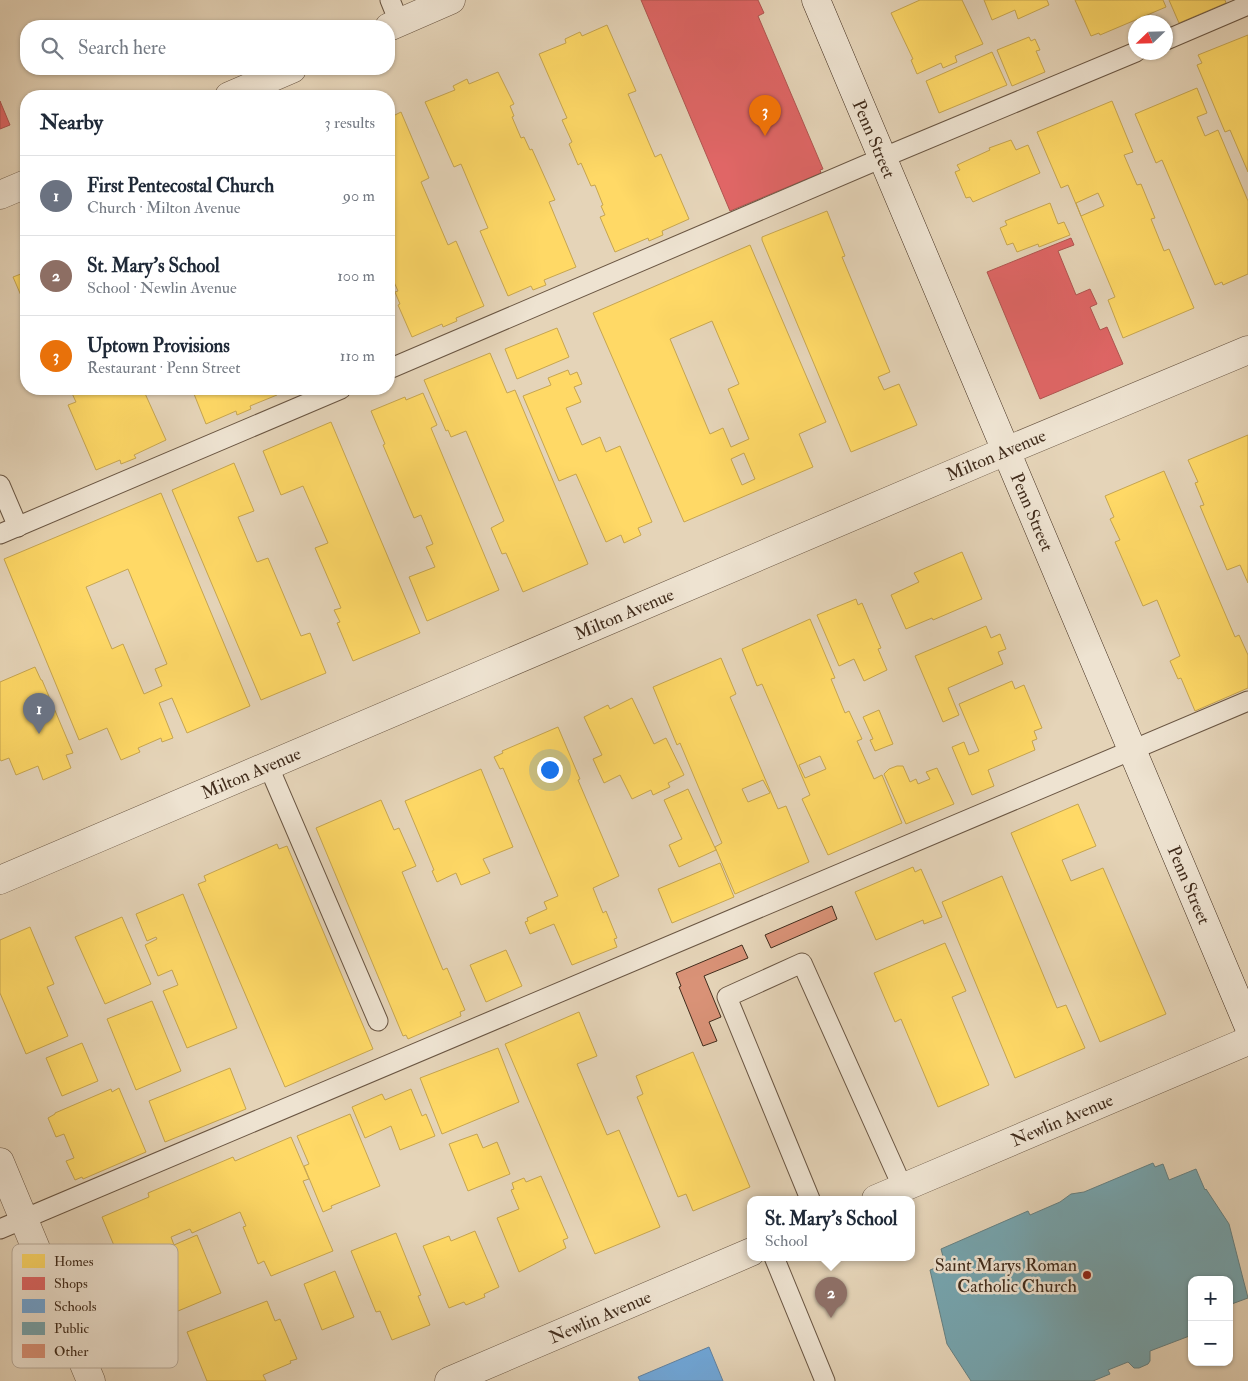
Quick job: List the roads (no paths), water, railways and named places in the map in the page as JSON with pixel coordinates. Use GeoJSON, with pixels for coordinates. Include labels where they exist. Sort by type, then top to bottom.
{"type":"FeatureCollection","features":[{"type":"Feature","properties":{"kind":"street"},"geometry":{"type":"LineString","coordinates":[[393,17],[451,0]]}},
{"type":"Feature","properties":{"kind":"street","name":"Penn Street"},"geometry":{"type":"LineString","coordinates":[[816,0],[1248,1025]]}},
{"type":"Feature","properties":{"kind":"street"},"geometry":{"type":"LineString","coordinates":[[243,90],[278,75]]}},
{"type":"Feature","properties":{"kind":"street"},"geometry":{"type":"LineString","coordinates":[[0,195],[20,187]]}},
{"type":"Feature","properties":{"kind":"street","name":"Milton Avenue"},"geometry":{"type":"LineString","coordinates":[[0,880],[1006,451],[1248,350]]}},
{"type":"Feature","properties":{"kind":"street","name":"Newlin Avenue"},"geometry":{"type":"LineString","coordinates":[[883,1196],[1248,1041]]}},
{"type":"Feature","properties":{"kind":"street"},"geometry":{"type":"LineString","coordinates":[[0,1162],[12,1224],[22,1244]]}},
{"type":"Feature","properties":{"kind":"street","name":"Newlin Avenue"},"geometry":{"type":"LineString","coordinates":[[450,1381],[747,1254]]}},
{"type":"Feature","properties":{"kind":"street"},"geometry":{"type":"LineString","coordinates":[[85,1368],[92,1381]]}},
{"type":"Feature","properties":{"kind":"lane"},"geometry":{"type":"LineString","coordinates":[[1173,37],[1248,6]]}},
{"type":"Feature","properties":{"kind":"lane"},"geometry":{"type":"LineString","coordinates":[[395,366],[882,158],[1128,55]]}},
{"type":"Feature","properties":{"kind":"lane"},"geometry":{"type":"LineString","coordinates":[[0,534],[328,395]]}},
{"type":"Feature","properties":{"kind":"lane"},"geometry":{"type":"LineString","coordinates":[[0,486],[18,527]]}},
{"type":"Feature","properties":{"kind":"lane"},"geometry":{"type":"LineString","coordinates":[[12,1224],[1248,701]]}},
{"type":"Feature","properties":{"kind":"lane"},"geometry":{"type":"LineString","coordinates":[[268,765],[378,1021]]}},
{"type":"Feature","properties":{"kind":"lane"},"geometry":{"type":"LineString","coordinates":[[809,1196],[727,997],[802,963],[903,1188]]}},
{"type":"Feature","properties":{"kind":"lane"},"geometry":{"type":"LineString","coordinates":[[776,1261],[825,1381]]}},
{"type":"Feature","properties":{"kind":"place","name":"Uptown Provisions"},"geometry":{"type":"Point","coordinates":[765,136]}},
{"type":"Feature","properties":{"kind":"place","name":"First Pentecostal Church"},"geometry":{"type":"Point","coordinates":[39,734]}},
{"type":"Feature","properties":{"kind":"place","name":"Saint Marys Roman Catholic Church"},"geometry":{"type":"Point","coordinates":[1087,1275]}},
{"type":"Feature","properties":{"kind":"place","name":"St. Mary's School"},"geometry":{"type":"Point","coordinates":[831,1318]}}]}
